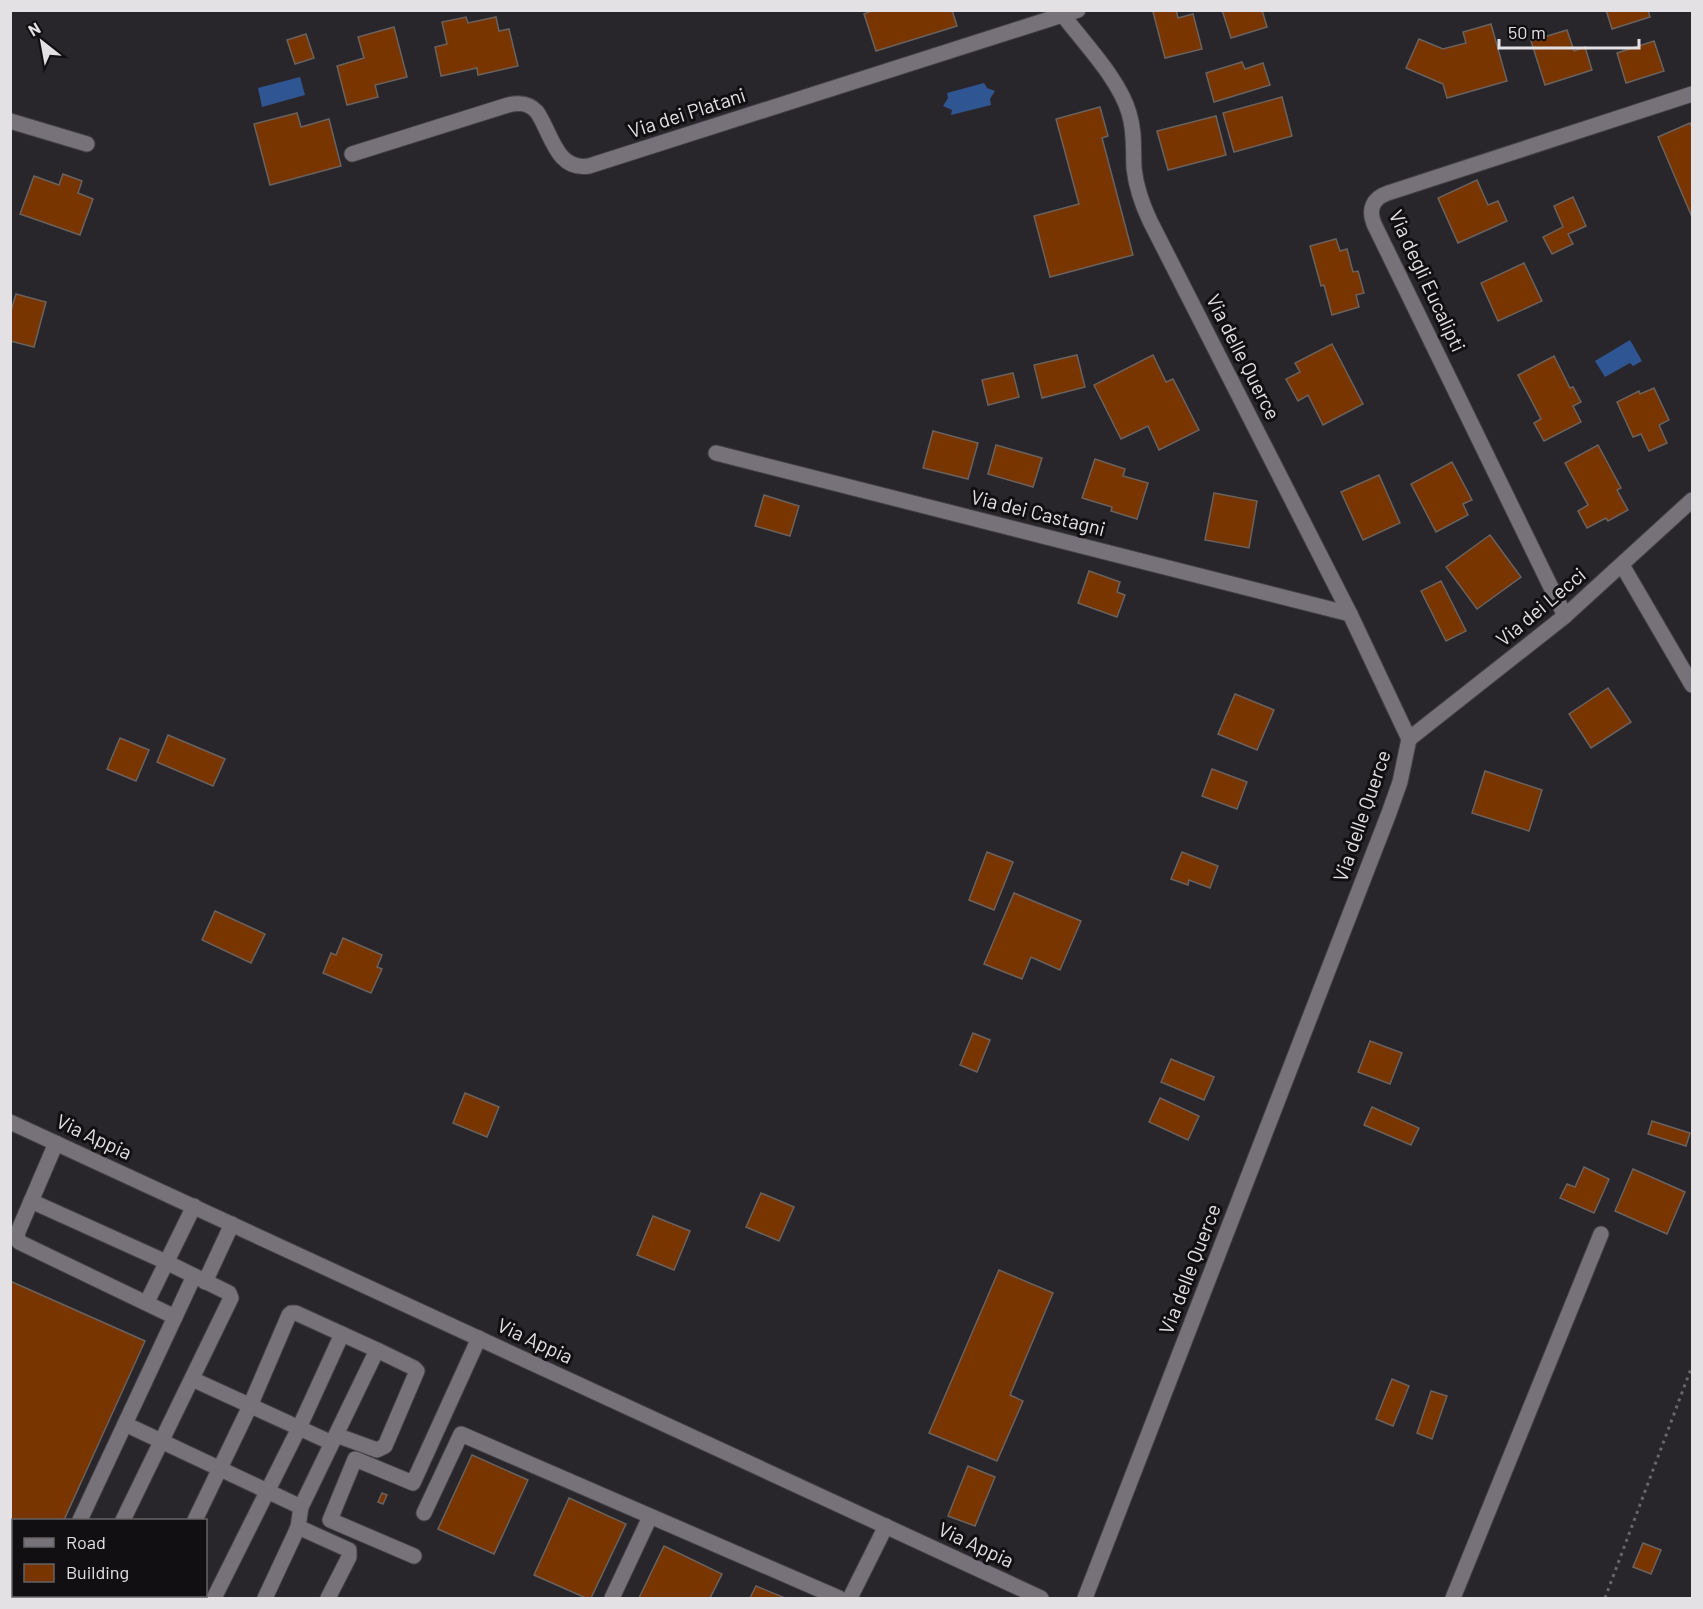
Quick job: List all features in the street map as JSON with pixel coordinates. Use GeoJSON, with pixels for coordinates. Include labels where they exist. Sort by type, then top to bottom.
{"type":"FeatureCollection","features":[{"type":"Feature","properties":{"kind":"street","name":"Via dei Platani"},"geometry":{"type":"LineString","coordinates":[[352,154],[508,105],[521,103],[533,107],[537,112],[558,152],[567,162],[577,166],[590,166],[1061,13],[1078,10]]}},
{"type":"Feature","properties":{"kind":"street","name":"Via delle Querce"},"geometry":{"type":"LineString","coordinates":[[1061,13],[1105,70],[1125,102],[1131,118],[1136,182],[1143,206],[1350,614],[1409,739],[1400,782],[1389,813],[1085,1599]]}},
{"type":"Feature","properties":{"kind":"street","name":"Via degli Eucalipti"},"geometry":{"type":"LineString","coordinates":[[1565,616],[1374,224],[1371,215],[1372,206],[1379,197],[1388,193],[1692,94]]}},
{"type":"Feature","properties":{"kind":"street"},"geometry":{"type":"LineString","coordinates":[[10,121],[87,144]]}},
{"type":"Feature","properties":{"kind":"street","name":"Via dei Castagni"},"geometry":{"type":"LineString","coordinates":[[716,453],[1350,614]]}},
{"type":"Feature","properties":{"kind":"street","name":"Via dei Lecci"},"geometry":{"type":"LineString","coordinates":[[1409,739],[1565,616],[1692,500]]}},
{"type":"Feature","properties":{"kind":"street"},"geometry":{"type":"LineString","coordinates":[[1623,565],[1692,685]]}},
{"type":"Feature","properties":{"kind":"street","name":"Via Appia"},"geometry":{"type":"LineString","coordinates":[[10,1122],[1041,1599]]}},
{"type":"Feature","properties":{"kind":"street"},"geometry":{"type":"LineString","coordinates":[[56,1143],[17,1234],[19,1242],[175,1317]]}},
{"type":"Feature","properties":{"kind":"street"},"geometry":{"type":"LineString","coordinates":[[31,1201],[166,1262],[229,1293],[231,1298],[124,1519]]}},
{"type":"Feature","properties":{"kind":"street"},"geometry":{"type":"LineString","coordinates":[[147,1302],[194,1206]]}},
{"type":"Feature","properties":{"kind":"street"},"geometry":{"type":"LineString","coordinates":[[81,1519],[175,1317],[232,1224]]}},
{"type":"Feature","properties":{"kind":"street"},"geometry":{"type":"LineString","coordinates":[[1453,1599],[1601,1234]]}},
{"type":"Feature","properties":{"kind":"street"},"geometry":{"type":"LineString","coordinates":[[192,1379],[250,1406],[299,1428],[377,1450],[385,1446],[417,1371],[377,1350],[296,1313],[291,1313],[250,1406],[196,1519]]}},
{"type":"Feature","properties":{"kind":"street"},"geometry":{"type":"LineString","coordinates":[[214,1599],[299,1428],[342,1334]]}},
{"type":"Feature","properties":{"kind":"street"},"geometry":{"type":"LineString","coordinates":[[414,1556],[330,1520],[355,1459],[412,1483],[479,1338]]}},
{"type":"Feature","properties":{"kind":"street"},"geometry":{"type":"LineString","coordinates":[[265,1599],[298,1527],[301,1507],[377,1350]]}},
{"type":"Feature","properties":{"kind":"street"},"geometry":{"type":"LineString","coordinates":[[125,1424],[301,1507]]}},
{"type":"Feature","properties":{"kind":"street"},"geometry":{"type":"LineString","coordinates":[[424,1513],[461,1434],[839,1599]]}},
{"type":"Feature","properties":{"kind":"street"},"geometry":{"type":"LineString","coordinates":[[612,1599],[650,1517]]}},
{"type":"Feature","properties":{"kind":"street"},"geometry":{"type":"LineString","coordinates":[[850,1599],[886,1526]]}},
{"type":"Feature","properties":{"kind":"street"},"geometry":{"type":"LineString","coordinates":[[298,1527],[349,1550],[349,1557],[328,1599]]}},
{"type":"Feature","properties":{"kind":"path"},"geometry":{"type":"LineString","coordinates":[[1605,1599],[1692,1366]]}},
{"type":"Feature","properties":{"kind":"water"},"geometry":{"type":"Polygon","coordinates":[[[300,77],[305,95],[262,107],[258,88],[300,77]]]}},
{"type":"Feature","properties":{"kind":"water"},"geometry":{"type":"Polygon","coordinates":[[[984,83],[987,88],[995,91],[990,99],[991,105],[951,115],[952,110],[943,106],[948,98],[947,93],[984,83]]]}},
{"type":"Feature","properties":{"kind":"water"},"geometry":{"type":"Polygon","coordinates":[[[1630,340],[1642,361],[1633,366],[1630,363],[1605,377],[1595,361],[1630,340]]]}},
{"type":"Feature","properties":{"kind":"building"},"geometry":{"type":"Polygon","coordinates":[[[874,10],[952,10],[957,26],[876,51],[864,14],[874,10]]]}},
{"type":"Feature","properties":{"kind":"building"},"geometry":{"type":"Polygon","coordinates":[[[1176,10],[1178,18],[1193,14],[1202,49],[1165,58],[1153,12],[1176,10]]]}},
{"type":"Feature","properties":{"kind":"building"},"geometry":{"type":"Polygon","coordinates":[[[1222,10],[1262,10],[1267,27],[1231,38],[1222,10]]]}},
{"type":"Feature","properties":{"kind":"building"},"geometry":{"type":"Polygon","coordinates":[[[1606,10],[1648,10],[1650,17],[1612,29],[1606,10]]]}},
{"type":"Feature","properties":{"kind":"building"},"geometry":{"type":"Polygon","coordinates":[[[466,17],[468,23],[496,17],[499,31],[509,29],[518,66],[478,75],[477,68],[441,76],[435,47],[447,44],[442,22],[466,17]]]}},
{"type":"Feature","properties":{"kind":"building"},"geometry":{"type":"Polygon","coordinates":[[[1491,24],[1507,81],[1447,98],[1443,84],[1406,68],[1419,39],[1443,49],[1466,43],[1463,32],[1491,24]]]}},
{"type":"Feature","properties":{"kind":"building"},"geometry":{"type":"Polygon","coordinates":[[[394,27],[407,77],[375,85],[378,97],[347,105],[337,66],[364,58],[358,37],[394,27]]]}},
{"type":"Feature","properties":{"kind":"building"},"geometry":{"type":"Polygon","coordinates":[[[1567,30],[1574,51],[1585,47],[1592,70],[1545,85],[1531,41],[1567,30]]]}},
{"type":"Feature","properties":{"kind":"building"},"geometry":{"type":"Polygon","coordinates":[[[306,34],[314,58],[295,64],[287,40],[306,34]]]}},
{"type":"Feature","properties":{"kind":"building"},"geometry":{"type":"Polygon","coordinates":[[[1654,41],[1664,71],[1626,83],[1617,53],[1654,41]]]}},
{"type":"Feature","properties":{"kind":"building"},"geometry":{"type":"Polygon","coordinates":[[[1242,62],[1245,69],[1263,63],[1270,85],[1214,102],[1206,73],[1242,62]]]}},
{"type":"Feature","properties":{"kind":"building"},"geometry":{"type":"Polygon","coordinates":[[[1282,97],[1292,136],[1234,152],[1223,113],[1282,97]]]}},
{"type":"Feature","properties":{"kind":"building"},"geometry":{"type":"Polygon","coordinates":[[[1100,107],[1108,136],[1102,138],[1133,255],[1050,277],[1034,216],[1079,204],[1056,119],[1100,107]]]}},
{"type":"Feature","properties":{"kind":"building"},"geometry":{"type":"Polygon","coordinates":[[[297,113],[301,127],[329,119],[341,166],[270,185],[254,124],[297,113]]]}},
{"type":"Feature","properties":{"kind":"building"},"geometry":{"type":"Polygon","coordinates":[[[1216,116],[1226,155],[1168,170],[1157,131],[1216,116]]]}},
{"type":"Feature","properties":{"kind":"building"},"geometry":{"type":"Polygon","coordinates":[[[1690,123],[1692,128],[1692,217],[1658,137],[1690,123]]]}},
{"type":"Feature","properties":{"kind":"building"},"geometry":{"type":"Polygon","coordinates":[[[63,174],[82,181],[78,193],[93,199],[80,235],[20,214],[34,176],[59,185],[63,174]]]}},
{"type":"Feature","properties":{"kind":"building"},"geometry":{"type":"Polygon","coordinates":[[[1477,180],[1488,205],[1498,201],[1507,221],[1458,243],[1438,198],[1477,180]]]}},
{"type":"Feature","properties":{"kind":"building"},"geometry":{"type":"Polygon","coordinates":[[[1573,197],[1586,226],[1568,234],[1573,244],[1552,254],[1543,237],[1563,227],[1554,206],[1573,197]]]}},
{"type":"Feature","properties":{"kind":"building"},"geometry":{"type":"Polygon","coordinates":[[[1336,239],[1340,251],[1347,249],[1353,272],[1358,271],[1364,293],[1356,295],[1359,307],[1332,315],[1310,246],[1336,239]]]}},
{"type":"Feature","properties":{"kind":"building"},"geometry":{"type":"Polygon","coordinates":[[[1524,263],[1542,301],[1498,321],[1481,283],[1524,263]]]}},
{"type":"Feature","properties":{"kind":"building"},"geometry":{"type":"Polygon","coordinates":[[[16,294],[46,302],[34,347],[10,341],[10,314],[16,294]]]}},
{"type":"Feature","properties":{"kind":"building"},"geometry":{"type":"Polygon","coordinates":[[[1332,344],[1363,404],[1323,425],[1308,395],[1298,401],[1286,379],[1300,372],[1295,363],[1332,344]]]}},
{"type":"Feature","properties":{"kind":"building"},"geometry":{"type":"Polygon","coordinates":[[[1077,355],[1085,387],[1042,398],[1034,365],[1077,355]]]}},
{"type":"Feature","properties":{"kind":"building"},"geometry":{"type":"Polygon","coordinates":[[[1153,355],[1166,382],[1173,379],[1199,430],[1159,450],[1148,426],[1121,439],[1094,385],[1153,355]]]}},
{"type":"Feature","properties":{"kind":"building"},"geometry":{"type":"Polygon","coordinates":[[[1554,356],[1570,388],[1573,387],[1581,402],[1573,406],[1581,422],[1544,441],[1534,423],[1541,419],[1518,375],[1554,356]]]}},
{"type":"Feature","properties":{"kind":"building"},"geometry":{"type":"Polygon","coordinates":[[[1013,373],[1019,397],[988,405],[982,380],[1013,373]]]}},
{"type":"Feature","properties":{"kind":"building"},"geometry":{"type":"Polygon","coordinates":[[[1654,388],[1669,420],[1659,425],[1667,443],[1649,451],[1641,434],[1633,437],[1617,402],[1639,391],[1640,394],[1654,388]]]}},
{"type":"Feature","properties":{"kind":"building"},"geometry":{"type":"Polygon","coordinates":[[[933,431],[978,443],[968,479],[923,468],[933,431]]]}},
{"type":"Feature","properties":{"kind":"building"},"geometry":{"type":"Polygon","coordinates":[[[996,445],[1042,458],[1033,487],[988,474],[996,445]]]}},
{"type":"Feature","properties":{"kind":"building"},"geometry":{"type":"Polygon","coordinates":[[[1598,445],[1621,488],[1617,490],[1628,510],[1608,521],[1606,518],[1587,528],[1578,511],[1588,505],[1565,463],[1598,445]]]}},
{"type":"Feature","properties":{"kind":"building"},"geometry":{"type":"Polygon","coordinates":[[[1095,459],[1125,469],[1123,476],[1148,483],[1137,519],[1111,511],[1112,507],[1082,498],[1095,459]]]}},
{"type":"Feature","properties":{"kind":"building"},"geometry":{"type":"Polygon","coordinates":[[[1452,462],[1472,500],[1463,504],[1468,515],[1436,532],[1411,484],[1452,462]]]}},
{"type":"Feature","properties":{"kind":"building"},"geometry":{"type":"Polygon","coordinates":[[[1379,475],[1400,523],[1363,540],[1341,492],[1379,475]]]}},
{"type":"Feature","properties":{"kind":"building"},"geometry":{"type":"Polygon","coordinates":[[[1214,493],[1257,501],[1249,548],[1205,540],[1214,493]]]}},
{"type":"Feature","properties":{"kind":"building"},"geometry":{"type":"Polygon","coordinates":[[[764,495],[799,506],[790,536],[755,526],[764,495]]]}},
{"type":"Feature","properties":{"kind":"building"},"geometry":{"type":"Polygon","coordinates":[[[1490,535],[1521,577],[1477,609],[1446,567],[1490,535]]]}},
{"type":"Feature","properties":{"kind":"building"},"geometry":{"type":"Polygon","coordinates":[[[1089,571],[1120,582],[1117,592],[1125,595],[1117,617],[1078,603],[1089,571]]]}},
{"type":"Feature","properties":{"kind":"building"},"geometry":{"type":"Polygon","coordinates":[[[1441,581],[1466,631],[1446,641],[1421,591],[1441,581]]]}},
{"type":"Feature","properties":{"kind":"building"},"geometry":{"type":"Polygon","coordinates":[[[1608,688],[1631,722],[1591,748],[1569,714],[1608,688]]]}},
{"type":"Feature","properties":{"kind":"building"},"geometry":{"type":"Polygon","coordinates":[[[1235,694],[1274,710],[1257,750],[1218,734],[1235,694]]]}},
{"type":"Feature","properties":{"kind":"building"},"geometry":{"type":"Polygon","coordinates":[[[168,735],[225,759],[213,786],[157,762],[168,735]]]}},
{"type":"Feature","properties":{"kind":"building"},"geometry":{"type":"Polygon","coordinates":[[[120,738],[149,750],[136,781],[107,769],[120,738]]]}},
{"type":"Feature","properties":{"kind":"building"},"geometry":{"type":"Polygon","coordinates":[[[1212,769],[1247,782],[1237,809],[1202,796],[1212,769]]]}},
{"type":"Feature","properties":{"kind":"building"},"geometry":{"type":"Polygon","coordinates":[[[1485,771],[1542,790],[1529,831],[1472,813],[1485,771]]]}},
{"type":"Feature","properties":{"kind":"building"},"geometry":{"type":"Polygon","coordinates":[[[987,852],[1013,862],[994,910],[969,900],[987,852]]]}},
{"type":"Feature","properties":{"kind":"building"},"geometry":{"type":"Polygon","coordinates":[[[1182,852],[1218,866],[1210,888],[1189,880],[1188,885],[1171,879],[1182,852]]]}},
{"type":"Feature","properties":{"kind":"building"},"geometry":{"type":"Polygon","coordinates":[[[1014,893],[1081,921],[1060,970],[1031,957],[1022,979],[984,964],[1014,893]]]}},
{"type":"Feature","properties":{"kind":"building"},"geometry":{"type":"Polygon","coordinates":[[[215,911],[265,934],[251,963],[202,940],[215,911]]]}},
{"type":"Feature","properties":{"kind":"building"},"geometry":{"type":"Polygon","coordinates":[[[343,938],[382,955],[377,967],[382,969],[371,993],[323,973],[331,953],[336,955],[343,938]]]}},
{"type":"Feature","properties":{"kind":"building"},"geometry":{"type":"Polygon","coordinates":[[[973,1033],[990,1040],[977,1072],[960,1065],[973,1033]]]}},
{"type":"Feature","properties":{"kind":"building"},"geometry":{"type":"Polygon","coordinates":[[[1370,1041],[1402,1053],[1390,1084],[1358,1072],[1370,1041]]]}},
{"type":"Feature","properties":{"kind":"building"},"geometry":{"type":"Polygon","coordinates":[[[1171,1059],[1214,1077],[1204,1100],[1161,1082],[1171,1059]]]}},
{"type":"Feature","properties":{"kind":"building"},"geometry":{"type":"Polygon","coordinates":[[[465,1093],[499,1107],[487,1137],[453,1123],[465,1093]]]}},
{"type":"Feature","properties":{"kind":"building"},"geometry":{"type":"Polygon","coordinates":[[[1160,1098],[1199,1116],[1188,1140],[1149,1122],[1160,1098]]]}},
{"type":"Feature","properties":{"kind":"building"},"geometry":{"type":"Polygon","coordinates":[[[1372,1107],[1419,1128],[1411,1145],[1364,1125],[1372,1107]]]}},
{"type":"Feature","properties":{"kind":"building"},"geometry":{"type":"Polygon","coordinates":[[[1652,1121],[1690,1133],[1686,1146],[1648,1134],[1652,1121]]]}},
{"type":"Feature","properties":{"kind":"building"},"geometry":{"type":"Polygon","coordinates":[[[1584,1167],[1609,1179],[1594,1213],[1560,1198],[1567,1184],[1575,1187],[1584,1167]]]}},
{"type":"Feature","properties":{"kind":"building"},"geometry":{"type":"Polygon","coordinates":[[[1633,1169],[1685,1192],[1667,1234],[1615,1211],[1633,1169]]]}},
{"type":"Feature","properties":{"kind":"building"},"geometry":{"type":"Polygon","coordinates":[[[761,1193],[794,1207],[779,1241],[746,1227],[761,1193]]]}},
{"type":"Feature","properties":{"kind":"building"},"geometry":{"type":"Polygon","coordinates":[[[653,1216],[690,1231],[674,1270],[637,1255],[653,1216]]]}},
{"type":"Feature","properties":{"kind":"building"},"geometry":{"type":"Polygon","coordinates":[[[999,1270],[1053,1293],[1010,1395],[1023,1401],[997,1461],[929,1433],[999,1270]]]}},
{"type":"Feature","properties":{"kind":"building"},"geometry":{"type":"Polygon","coordinates":[[[10,1281],[145,1341],[64,1519],[12,1519],[12,1597],[29,1597],[10,1598],[10,1281]]]}},
{"type":"Feature","properties":{"kind":"building"},"geometry":{"type":"Polygon","coordinates":[[[1392,1379],[1409,1386],[1393,1426],[1376,1419],[1392,1379]]]}},
{"type":"Feature","properties":{"kind":"building"},"geometry":{"type":"Polygon","coordinates":[[[1431,1391],[1447,1396],[1432,1439],[1417,1433],[1431,1391]]]}},
{"type":"Feature","properties":{"kind":"building"},"geometry":{"type":"Polygon","coordinates":[[[472,1455],[528,1480],[494,1554],[438,1529],[472,1455]]]}},
{"type":"Feature","properties":{"kind":"building"},"geometry":{"type":"Polygon","coordinates":[[[968,1466],[995,1477],[975,1526],[948,1516],[968,1466]]]}},
{"type":"Feature","properties":{"kind":"building"},"geometry":{"type":"Polygon","coordinates":[[[382,1493],[387,1495],[383,1504],[378,1502],[382,1493]]]}},
{"type":"Feature","properties":{"kind":"building"},"geometry":{"type":"Polygon","coordinates":[[[569,1498],[626,1524],[591,1598],[586,1598],[534,1575],[569,1498]]]}},
{"type":"Feature","properties":{"kind":"building"},"geometry":{"type":"Polygon","coordinates":[[[1643,1543],[1661,1550],[1651,1574],[1633,1567],[1643,1543]]]}},
{"type":"Feature","properties":{"kind":"building"},"geometry":{"type":"Polygon","coordinates":[[[664,1546],[722,1574],[710,1598],[639,1598],[664,1546]]]}},
{"type":"Feature","properties":{"kind":"building"},"geometry":{"type":"Polygon","coordinates":[[[756,1586],[785,1598],[750,1598],[756,1586]]]}}]}
